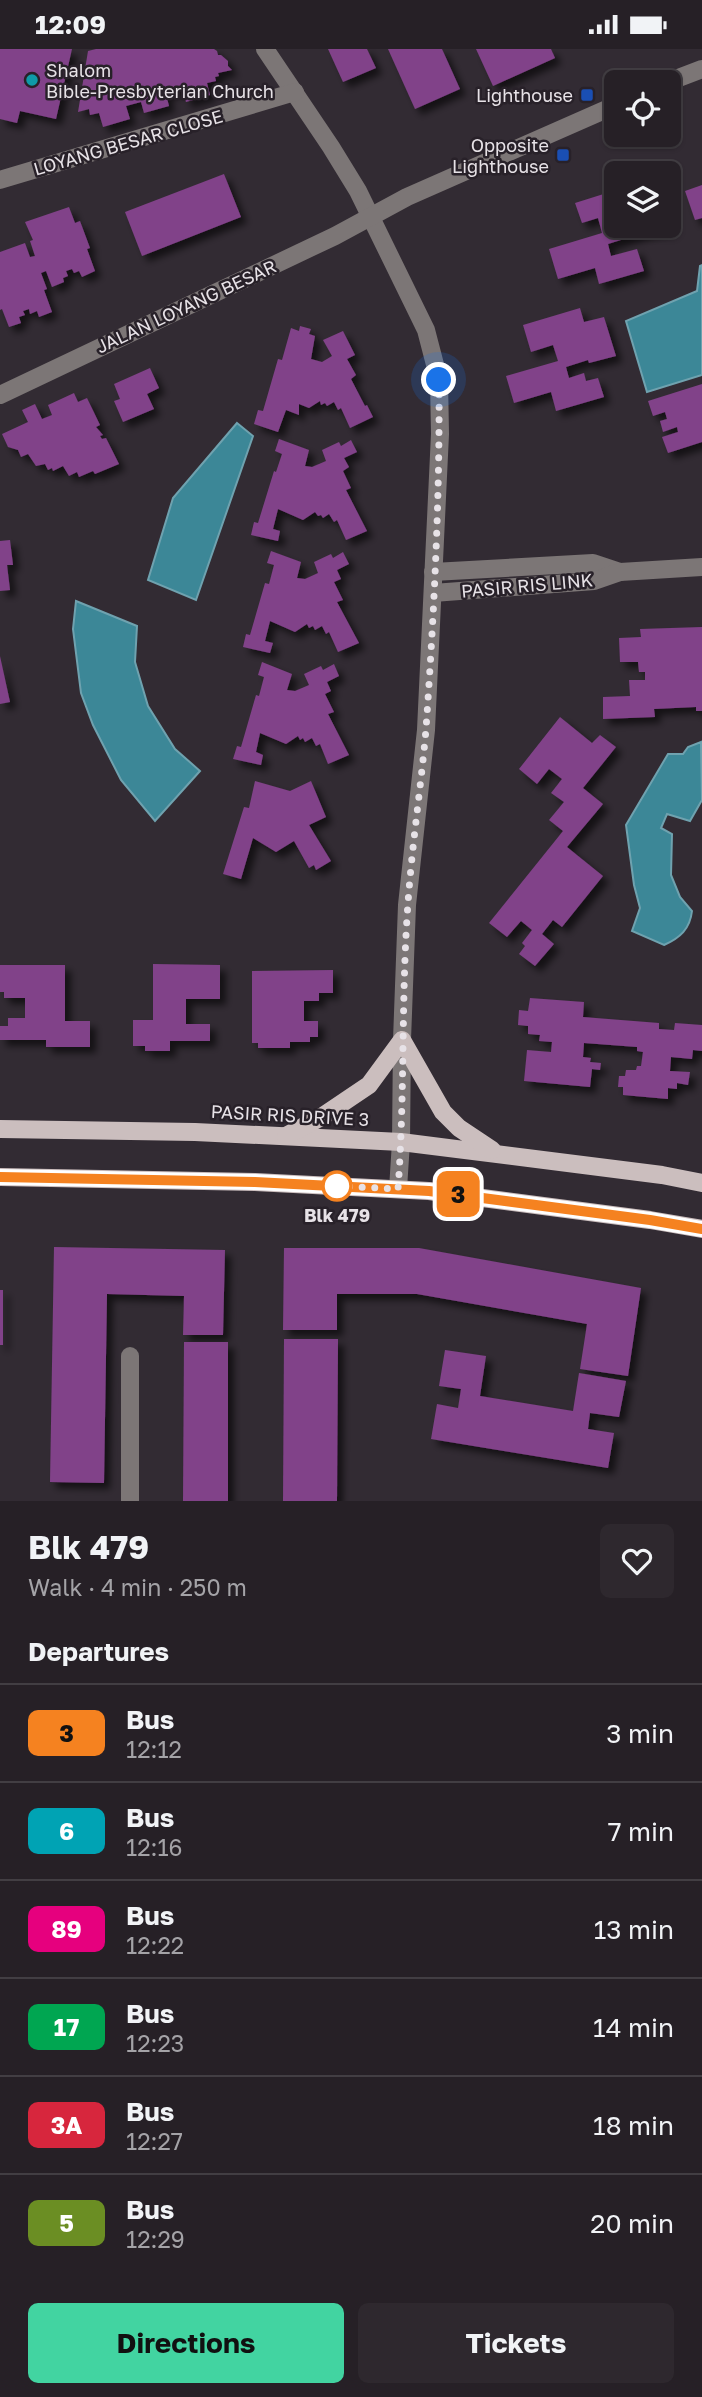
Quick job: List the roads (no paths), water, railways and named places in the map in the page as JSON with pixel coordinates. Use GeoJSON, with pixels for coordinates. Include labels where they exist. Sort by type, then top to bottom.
{"type":"FeatureCollection","features":[{"type":"Feature","properties":{"kind":"main road"},"geometry":{"type":"LineString","coordinates":[[286,1136],[323,1116],[369,1085],[402,1040],[443,1112],[477,1142],[501,1155]]}},
{"type":"Feature","properties":{"kind":"main road","name":"PASIR RIS DRIVE 3"},"geometry":{"type":"LineString","coordinates":[[0,1129],[195,1132],[401,1142],[662,1175],[702,1183]]}},
{"type":"Feature","properties":{"kind":"main road"},"geometry":{"type":"LineString","coordinates":[[0,1177],[255,1182],[429,1191],[702,1229]]}},
{"type":"Feature","properties":{"kind":"street"},"geometry":{"type":"LineString","coordinates":[[265,49],[331,147],[371,217],[426,330],[439,380],[440,434],[426,730],[407,905],[398,1189]]}},
{"type":"Feature","properties":{"kind":"street"},"geometry":{"type":"LineString","coordinates":[[681,77],[702,69]]}},
{"type":"Feature","properties":{"kind":"street","name":"LOYANG BESAR CLOSE"},"geometry":{"type":"LineString","coordinates":[[0,180],[295,92]]}},
{"type":"Feature","properties":{"kind":"street","name":"JALAN LOYANG BESAR"},"geometry":{"type":"LineString","coordinates":[[0,395],[335,236],[407,197],[604,110]]}},
{"type":"Feature","properties":{"kind":"street","name":"PASIR RIS LINK"},"geometry":{"type":"LineString","coordinates":[[433,572],[593,563],[621,572]]}},
{"type":"Feature","properties":{"kind":"street","name":"PASIR RIS LINK"},"geometry":{"type":"LineString","coordinates":[[433,593],[594,581],[621,572],[702,567]]}},
{"type":"Feature","properties":{"kind":"street"},"geometry":{"type":"LineString","coordinates":[[130,1356],[130,1501]]}},
{"type":"Feature","properties":{"kind":"water"},"geometry":{"type":"Polygon","coordinates":[[[702,265],[702,375],[647,392],[626,321],[697,291],[702,265]]]}},
{"type":"Feature","properties":{"kind":"water"},"geometry":{"type":"Polygon","coordinates":[[[237,423],[253,436],[196,600],[148,580],[173,498],[237,423]]]}},
{"type":"Feature","properties":{"kind":"water"},"geometry":{"type":"Polygon","coordinates":[[[76,601],[137,626],[135,662],[148,706],[175,749],[200,771],[155,821],[121,780],[93,725],[81,693],[73,629],[76,601]]]}},
{"type":"Feature","properties":{"kind":"water"},"geometry":{"type":"Polygon","coordinates":[[[701,742],[702,800],[690,821],[667,814],[661,828],[672,834],[671,875],[680,897],[692,911],[683,932],[664,945],[632,931],[640,908],[626,825],[668,754],[683,754],[688,747],[701,742]]]}},
{"type":"Feature","properties":{"kind":"place","name":"Shalom Bible-Presbyterian Church"},"geometry":{"type":"Point","coordinates":[32,80]}},
{"type":"Feature","properties":{"kind":"place","name":"Lighthouse"},"geometry":{"type":"Point","coordinates":[587,95]}},
{"type":"Feature","properties":{"kind":"place","name":"Opposite Lighthouse"},"geometry":{"type":"Point","coordinates":[563,155]}},
{"type":"Feature","properties":{"kind":"place","name":"Blk 479"},"geometry":{"type":"Point","coordinates":[337,1186]}}]}
